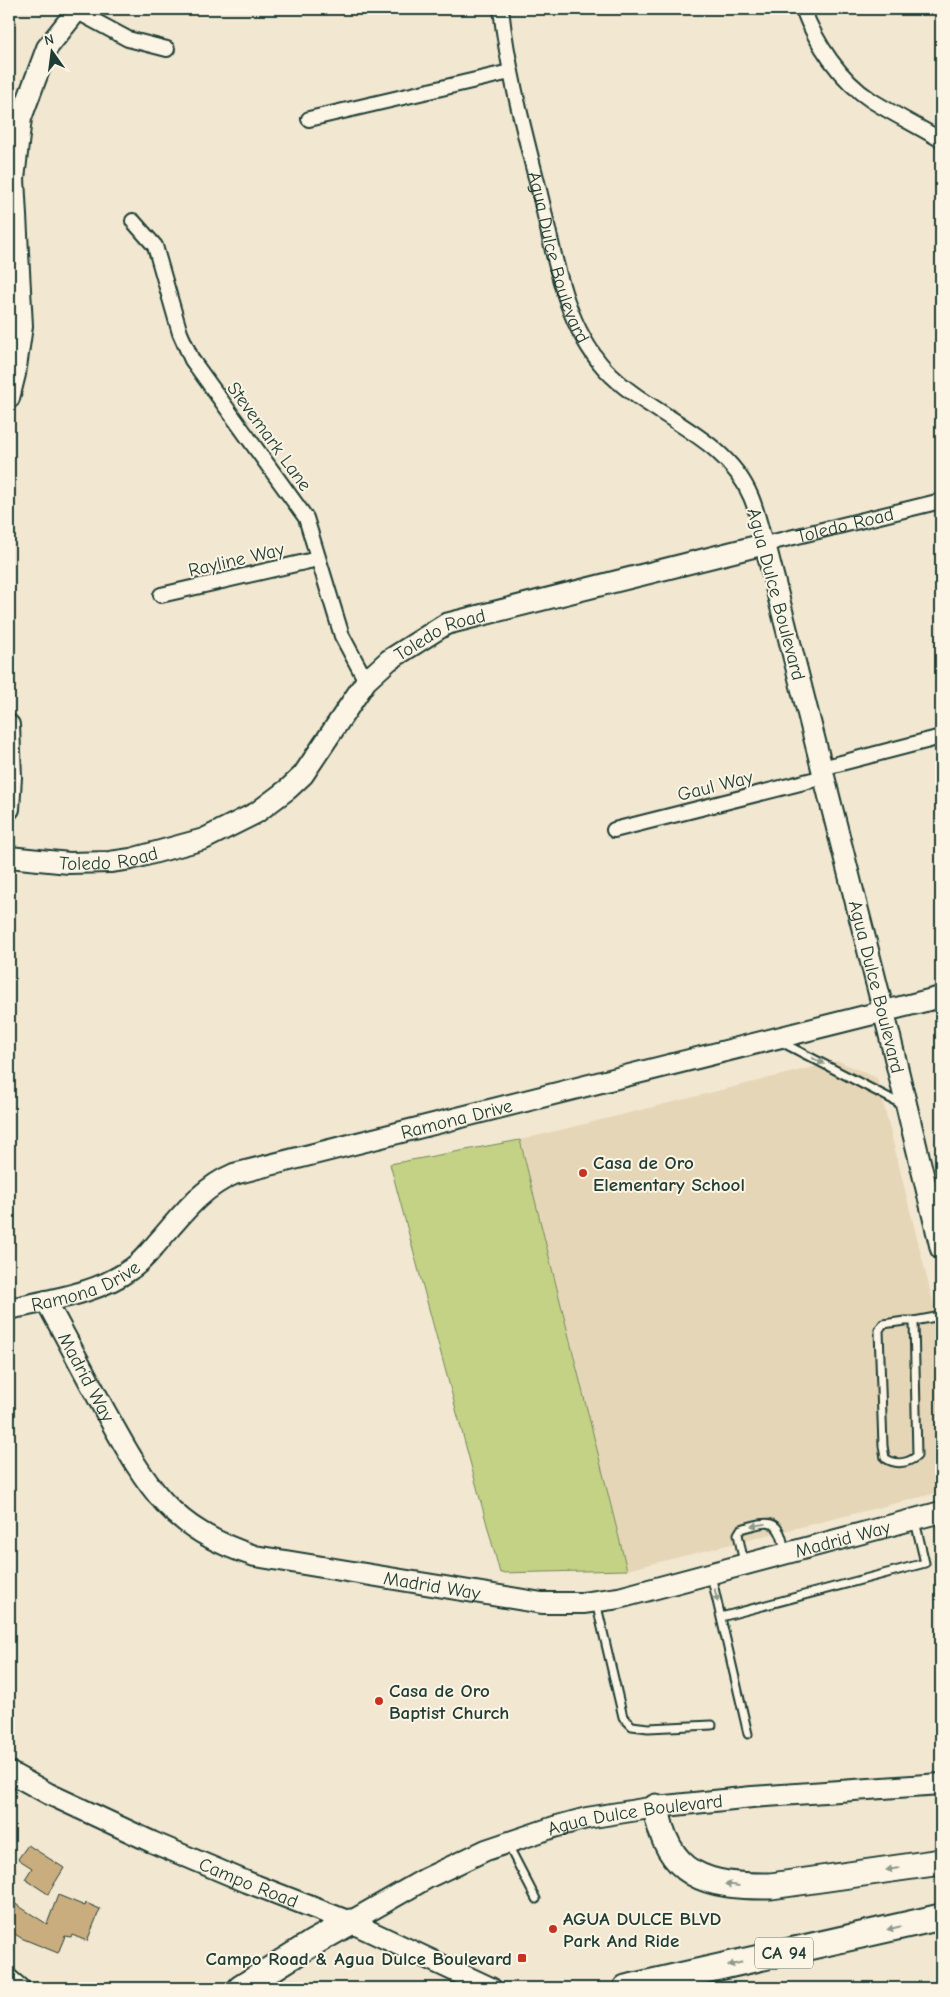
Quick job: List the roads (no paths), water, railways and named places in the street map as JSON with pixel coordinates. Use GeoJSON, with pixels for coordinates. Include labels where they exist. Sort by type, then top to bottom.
{"type":"FeatureCollection","features":[{"type":"Feature","properties":{"kind":"highway"},"geometry":{"type":"LineString","coordinates":[[656,1807],[659,1828],[668,1849],[675,1859],[697,1876],[713,1882],[749,1887],[771,1886],[941,1862]]}},
{"type":"Feature","properties":{"kind":"highway","name":"CA 94"},"geometry":{"type":"LineString","coordinates":[[626,1988],[941,1917]]}},
{"type":"Feature","properties":{"kind":"highway"},"geometry":{"type":"LineString","coordinates":[[241,1988],[350,1922]]}},
{"type":"Feature","properties":{"kind":"street","name":"Agua Dulce Boulevard"},"geometry":{"type":"LineString","coordinates":[[501,9],[510,72],[565,294],[581,332],[605,368],[621,384],[724,456],[751,496],[765,544],[884,1012],[941,1249]]}},
{"type":"Feature","properties":{"kind":"street"},"geometry":{"type":"LineString","coordinates":[[803,9],[815,36],[826,54],[854,85],[870,99],[941,140]]}},
{"type":"Feature","properties":{"kind":"street"},"geometry":{"type":"LineString","coordinates":[[9,398],[15,374],[22,326],[11,180],[21,118],[47,48],[77,10],[128,39],[167,49]]}},
{"type":"Feature","properties":{"kind":"street"},"geometry":{"type":"LineString","coordinates":[[308,119],[510,72]]}},
{"type":"Feature","properties":{"kind":"street","name":"Stevemark Lane"},"geometry":{"type":"LineString","coordinates":[[133,221],[155,246],[180,333],[192,360],[306,518],[342,636],[366,681]]}},
{"type":"Feature","properties":{"kind":"street","name":"Toledo Road"},"geometry":{"type":"LineString","coordinates":[[9,857],[69,863],[110,862],[131,859],[195,841],[222,831],[272,802],[303,775],[366,681],[389,660],[446,624],[941,500]]}},
{"type":"Feature","properties":{"kind":"street","name":"Rayline Way"},"geometry":{"type":"LineString","coordinates":[[161,595],[318,559]]}},
{"type":"Feature","properties":{"kind":"street"},"geometry":{"type":"LineString","coordinates":[[9,725],[11,777],[9,809]]}},
{"type":"Feature","properties":{"kind":"street","name":"Gaul Way"},"geometry":{"type":"LineString","coordinates":[[614,830],[941,737]]}},
{"type":"Feature","properties":{"kind":"street","name":"Ramona Drive"},"geometry":{"type":"LineString","coordinates":[[9,1309],[88,1290],[115,1279],[132,1269],[199,1196],[217,1182],[234,1174],[941,997]]}},
{"type":"Feature","properties":{"kind":"street","name":"Madrid Way"},"geometry":{"type":"LineString","coordinates":[[46,1300],[145,1480],[170,1510],[185,1522],[218,1543],[255,1556],[542,1603],[583,1603],[618,1598],[941,1512]]}},
{"type":"Feature","properties":{"kind":"street","name":"Campo Road"},"geometry":{"type":"LineString","coordinates":[[9,1772],[49,1794],[152,1842],[350,1922],[491,1988]]}},
{"type":"Feature","properties":{"kind":"street","name":"Agua Dulce Boulevard"},"geometry":{"type":"LineString","coordinates":[[350,1922],[434,1874],[486,1850],[587,1818],[656,1807],[778,1794],[941,1784]]}},
{"type":"Feature","properties":{"kind":"street"},"geometry":{"type":"LineString","coordinates":[[9,1976],[23,1988]]}},
{"type":"Feature","properties":{"kind":"lane"},"geometry":{"type":"LineString","coordinates":[[774,1038],[906,1107]]}},
{"type":"Feature","properties":{"kind":"lane"},"geometry":{"type":"LineString","coordinates":[[914,1320],[917,1456],[911,1461],[891,1462],[885,1458],[879,1330],[883,1324],[941,1316]]}},
{"type":"Feature","properties":{"kind":"lane"},"geometry":{"type":"LineString","coordinates":[[721,1617],[925,1563],[914,1519]]}},
{"type":"Feature","properties":{"kind":"lane"},"geometry":{"type":"LineString","coordinates":[[744,1564],[738,1534],[741,1529],[748,1527],[769,1524],[776,1526],[782,1532],[786,1554]]}},
{"type":"Feature","properties":{"kind":"lane"},"geometry":{"type":"LineString","coordinates":[[711,1572],[748,1734]]}},
{"type":"Feature","properties":{"kind":"lane"},"geometry":{"type":"LineString","coordinates":[[596,1601],[623,1717],[632,1726],[648,1728],[712,1725]]}},
{"type":"Feature","properties":{"kind":"lane"},"geometry":{"type":"LineString","coordinates":[[507,1842],[536,1899]]}},
{"type":"Feature","properties":{"kind":"place","name":"Casa de Oro Elementary School"},"geometry":{"type":"Point","coordinates":[583,1173]}},
{"type":"Feature","properties":{"kind":"place","name":"Casa de Oro Baptist Church"},"geometry":{"type":"Point","coordinates":[379,1701]}},
{"type":"Feature","properties":{"kind":"place","name":"AGUA DULCE BLVD Park And Ride"},"geometry":{"type":"Point","coordinates":[553,1929]}},
{"type":"Feature","properties":{"kind":"place","name":"Campo Road & Agua Dulce Boulevard"},"geometry":{"type":"Point","coordinates":[522,1958]}}]}
